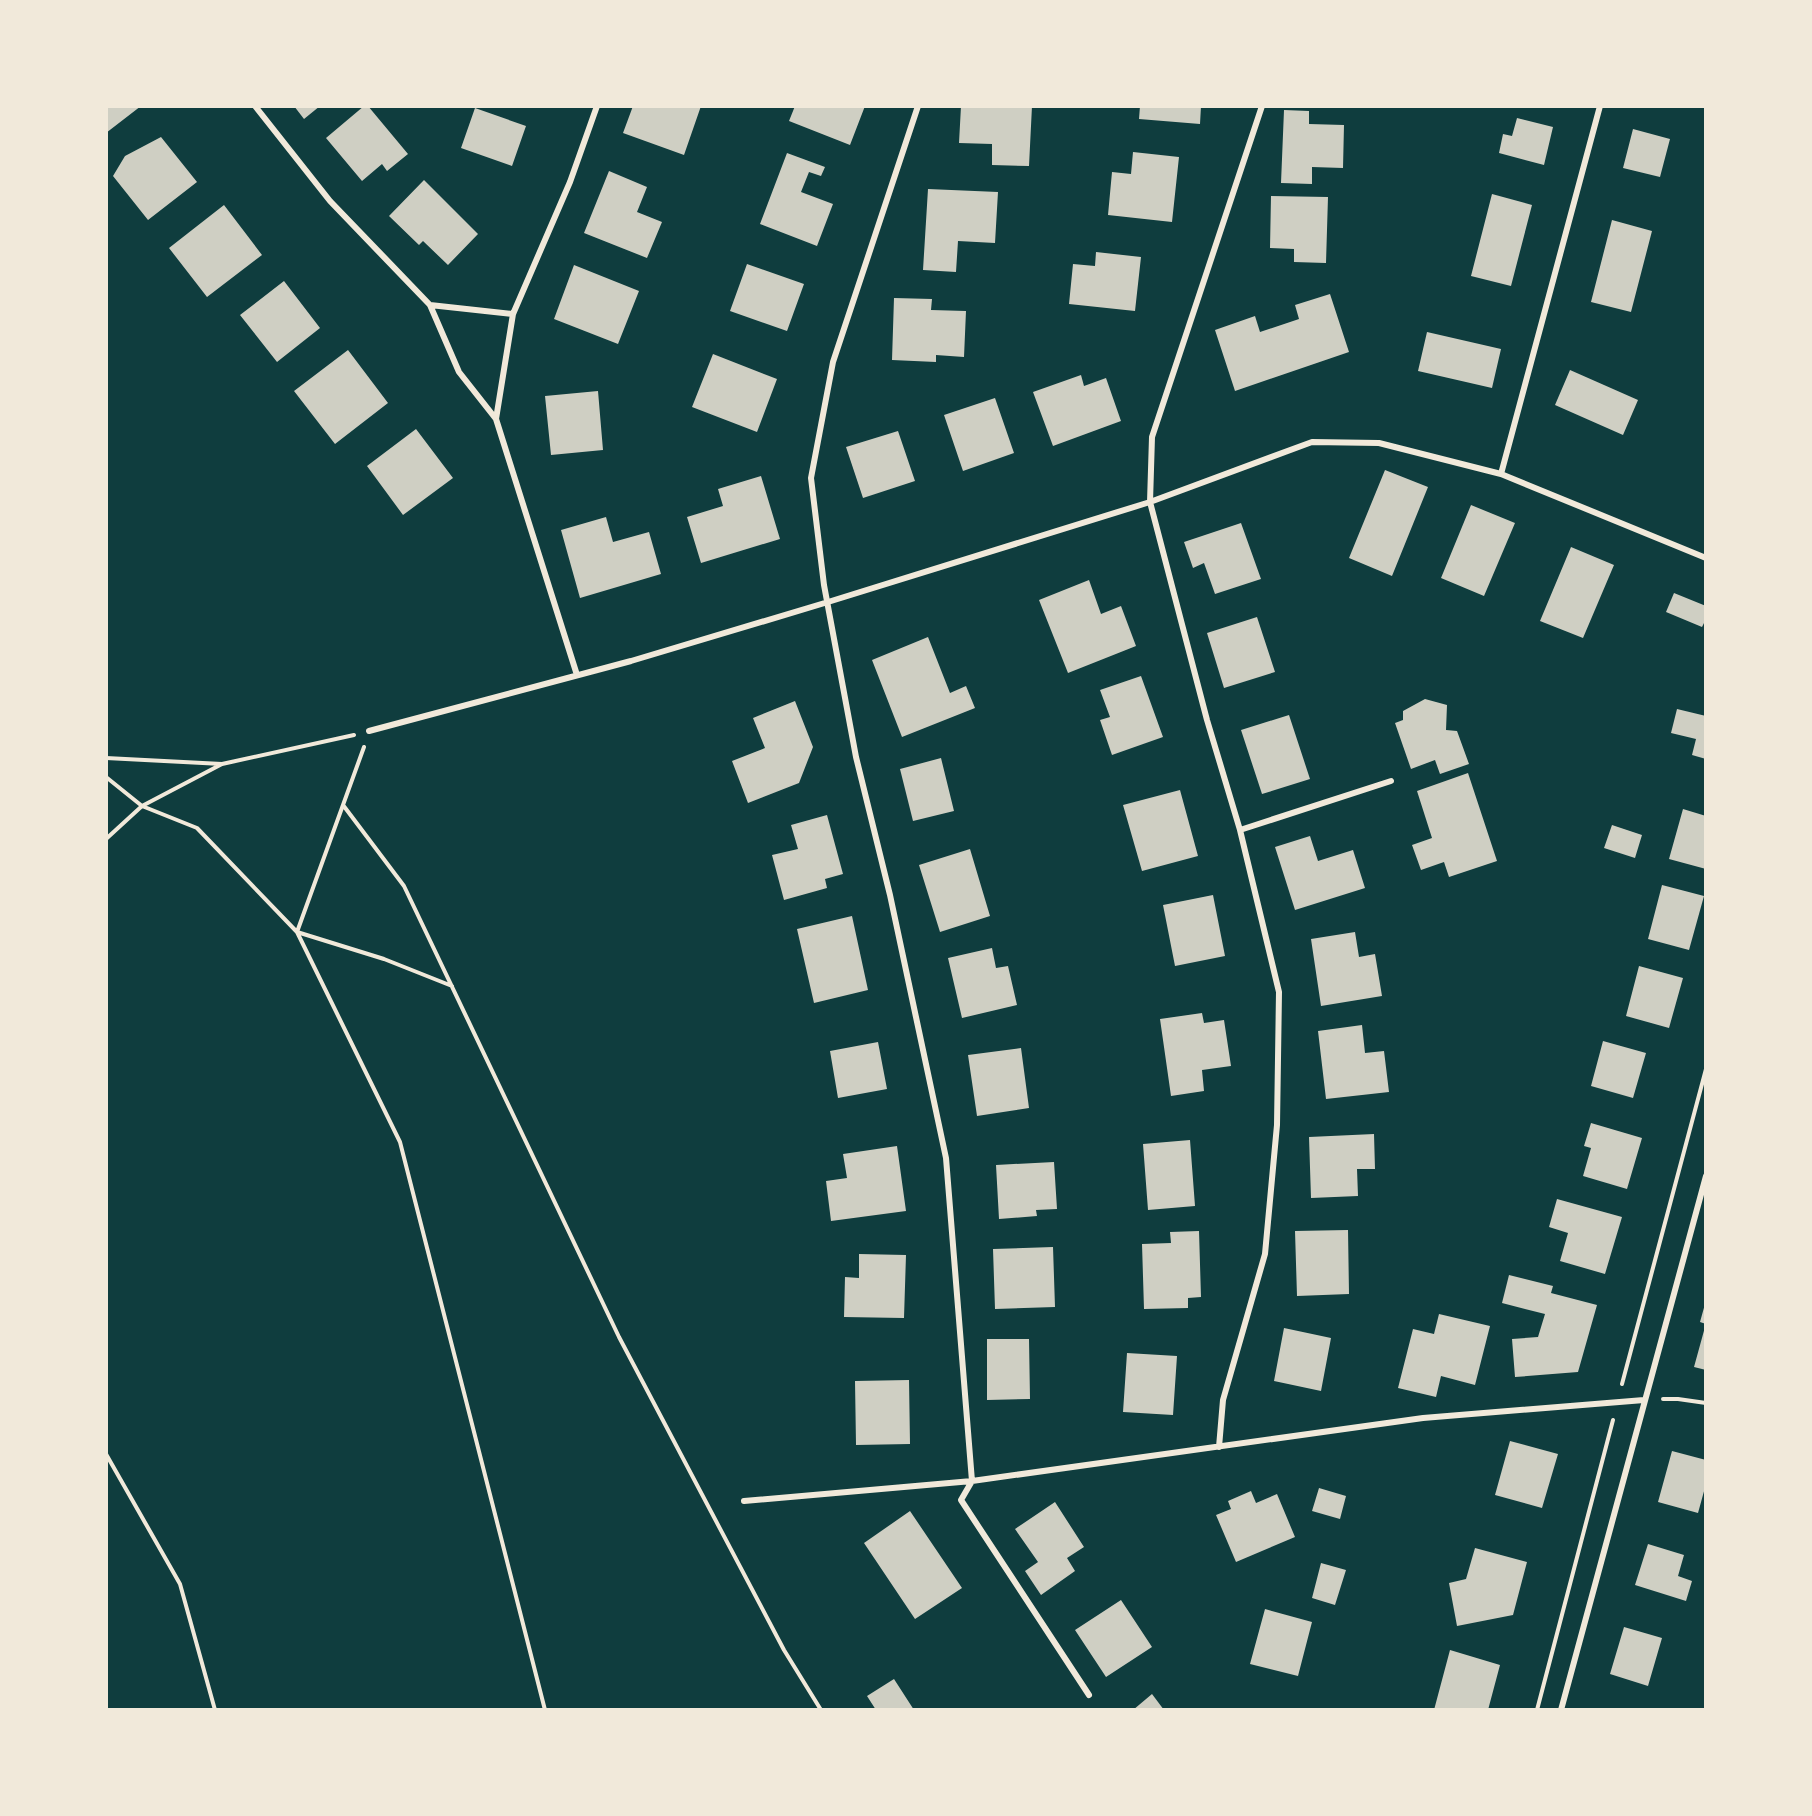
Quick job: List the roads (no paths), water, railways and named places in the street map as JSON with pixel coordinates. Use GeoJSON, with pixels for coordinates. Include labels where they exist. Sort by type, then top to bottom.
{"type":"FeatureCollection","features":[{"type":"Feature","properties":{"kind":"street"},"geometry":{"type":"LineString","coordinates":[[255,106],[330,201],[430,305],[459,372],[496,419],[577,675]]}},
{"type":"Feature","properties":{"kind":"street"},"geometry":{"type":"LineString","coordinates":[[496,419],[513,314],[570,182],[597,106]]}},
{"type":"Feature","properties":{"kind":"street"},"geometry":{"type":"LineString","coordinates":[[918,106],[833,362],[811,478],[824,585],[856,757],[889,888],[946,1158],[972,1481],[962,1500],[1089,1695]]}},
{"type":"Feature","properties":{"kind":"street"},"geometry":{"type":"LineString","coordinates":[[1219,1447],[1223,1400],[1265,1254],[1277,1125],[1279,992],[1240,830],[1207,720],[1150,502],[1152,437],[1262,106]]}},
{"type":"Feature","properties":{"kind":"street"},"geometry":{"type":"LineString","coordinates":[[1501,474],[1600,106]]}},
{"type":"Feature","properties":{"kind":"street"},"geometry":{"type":"LineString","coordinates":[[430,305],[513,314]]}},
{"type":"Feature","properties":{"kind":"street"},"geometry":{"type":"LineString","coordinates":[[369,731],[577,675],[828,602],[1150,502],[1312,442],[1379,443],[1501,474],[1706,558]]}},
{"type":"Feature","properties":{"kind":"street"},"geometry":{"type":"LineString","coordinates":[[1240,830],[1392,781]]}},
{"type":"Feature","properties":{"kind":"street"},"geometry":{"type":"LineString","coordinates":[[1561,1710],[1706,1176]]}},
{"type":"Feature","properties":{"kind":"street"},"geometry":{"type":"LineString","coordinates":[[744,1501],[972,1481],[1423,1418],[1644,1400]]}}]}
